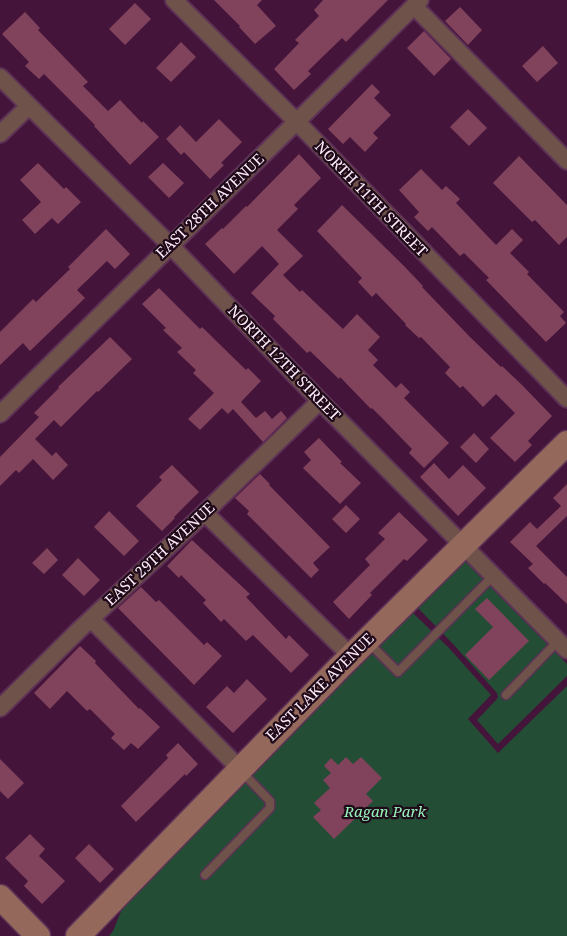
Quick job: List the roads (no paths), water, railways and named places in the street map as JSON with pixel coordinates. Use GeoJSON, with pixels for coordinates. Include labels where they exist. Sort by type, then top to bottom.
{"type":"FeatureCollection","features":[{"type":"Feature","properties":{"kind":"street","name":"NORTH 11TH STREET"},"geometry":{"type":"LineString","coordinates":[[174,0],[296,121],[567,399]]}},
{"type":"Feature","properties":{"kind":"street","name":"EAST 28TH AVENUE"},"geometry":{"type":"LineString","coordinates":[[0,414],[417,3]]}},
{"type":"Feature","properties":{"kind":"street"},"geometry":{"type":"LineString","coordinates":[[417,3],[567,161]]}},
{"type":"Feature","properties":{"kind":"street","name":"NORTH 12TH STREET"},"geometry":{"type":"LineString","coordinates":[[0,77],[170,245],[320,401],[563,645]]}},
{"type":"Feature","properties":{"kind":"street"},"geometry":{"type":"LineString","coordinates":[[0,134],[28,106]]}},
{"type":"Feature","properties":{"kind":"street","name":"EAST 29TH AVENUE"},"geometry":{"type":"LineString","coordinates":[[0,708],[320,401]]}},
{"type":"Feature","properties":{"kind":"street","name":"EAST LAKE AVENUE"},"geometry":{"type":"LineString","coordinates":[[78,936],[359,648],[567,443]]}},
{"type":"Feature","properties":{"kind":"street"},"geometry":{"type":"LineString","coordinates":[[205,513],[359,648]]}},
{"type":"Feature","properties":{"kind":"street"},"geometry":{"type":"LineString","coordinates":[[91,619],[240,769]]}},
{"type":"Feature","properties":{"kind":"street"},"geometry":{"type":"LineString","coordinates":[[0,897],[38,936]]}},
{"type":"Feature","properties":{"kind":"lane"},"geometry":{"type":"LineString","coordinates":[[359,648],[398,672],[494,575]]}},
{"type":"Feature","properties":{"kind":"lane"},"geometry":{"type":"LineString","coordinates":[[506,695],[563,645]]}},
{"type":"Feature","properties":{"kind":"lane"},"geometry":{"type":"LineString","coordinates":[[205,875],[270,808],[270,801],[240,769]]}},
{"type":"Feature","properties":{"kind":"park label","name":"Ragan Park"},"geometry":{"type":"Point","coordinates":[385,812]}}]}
